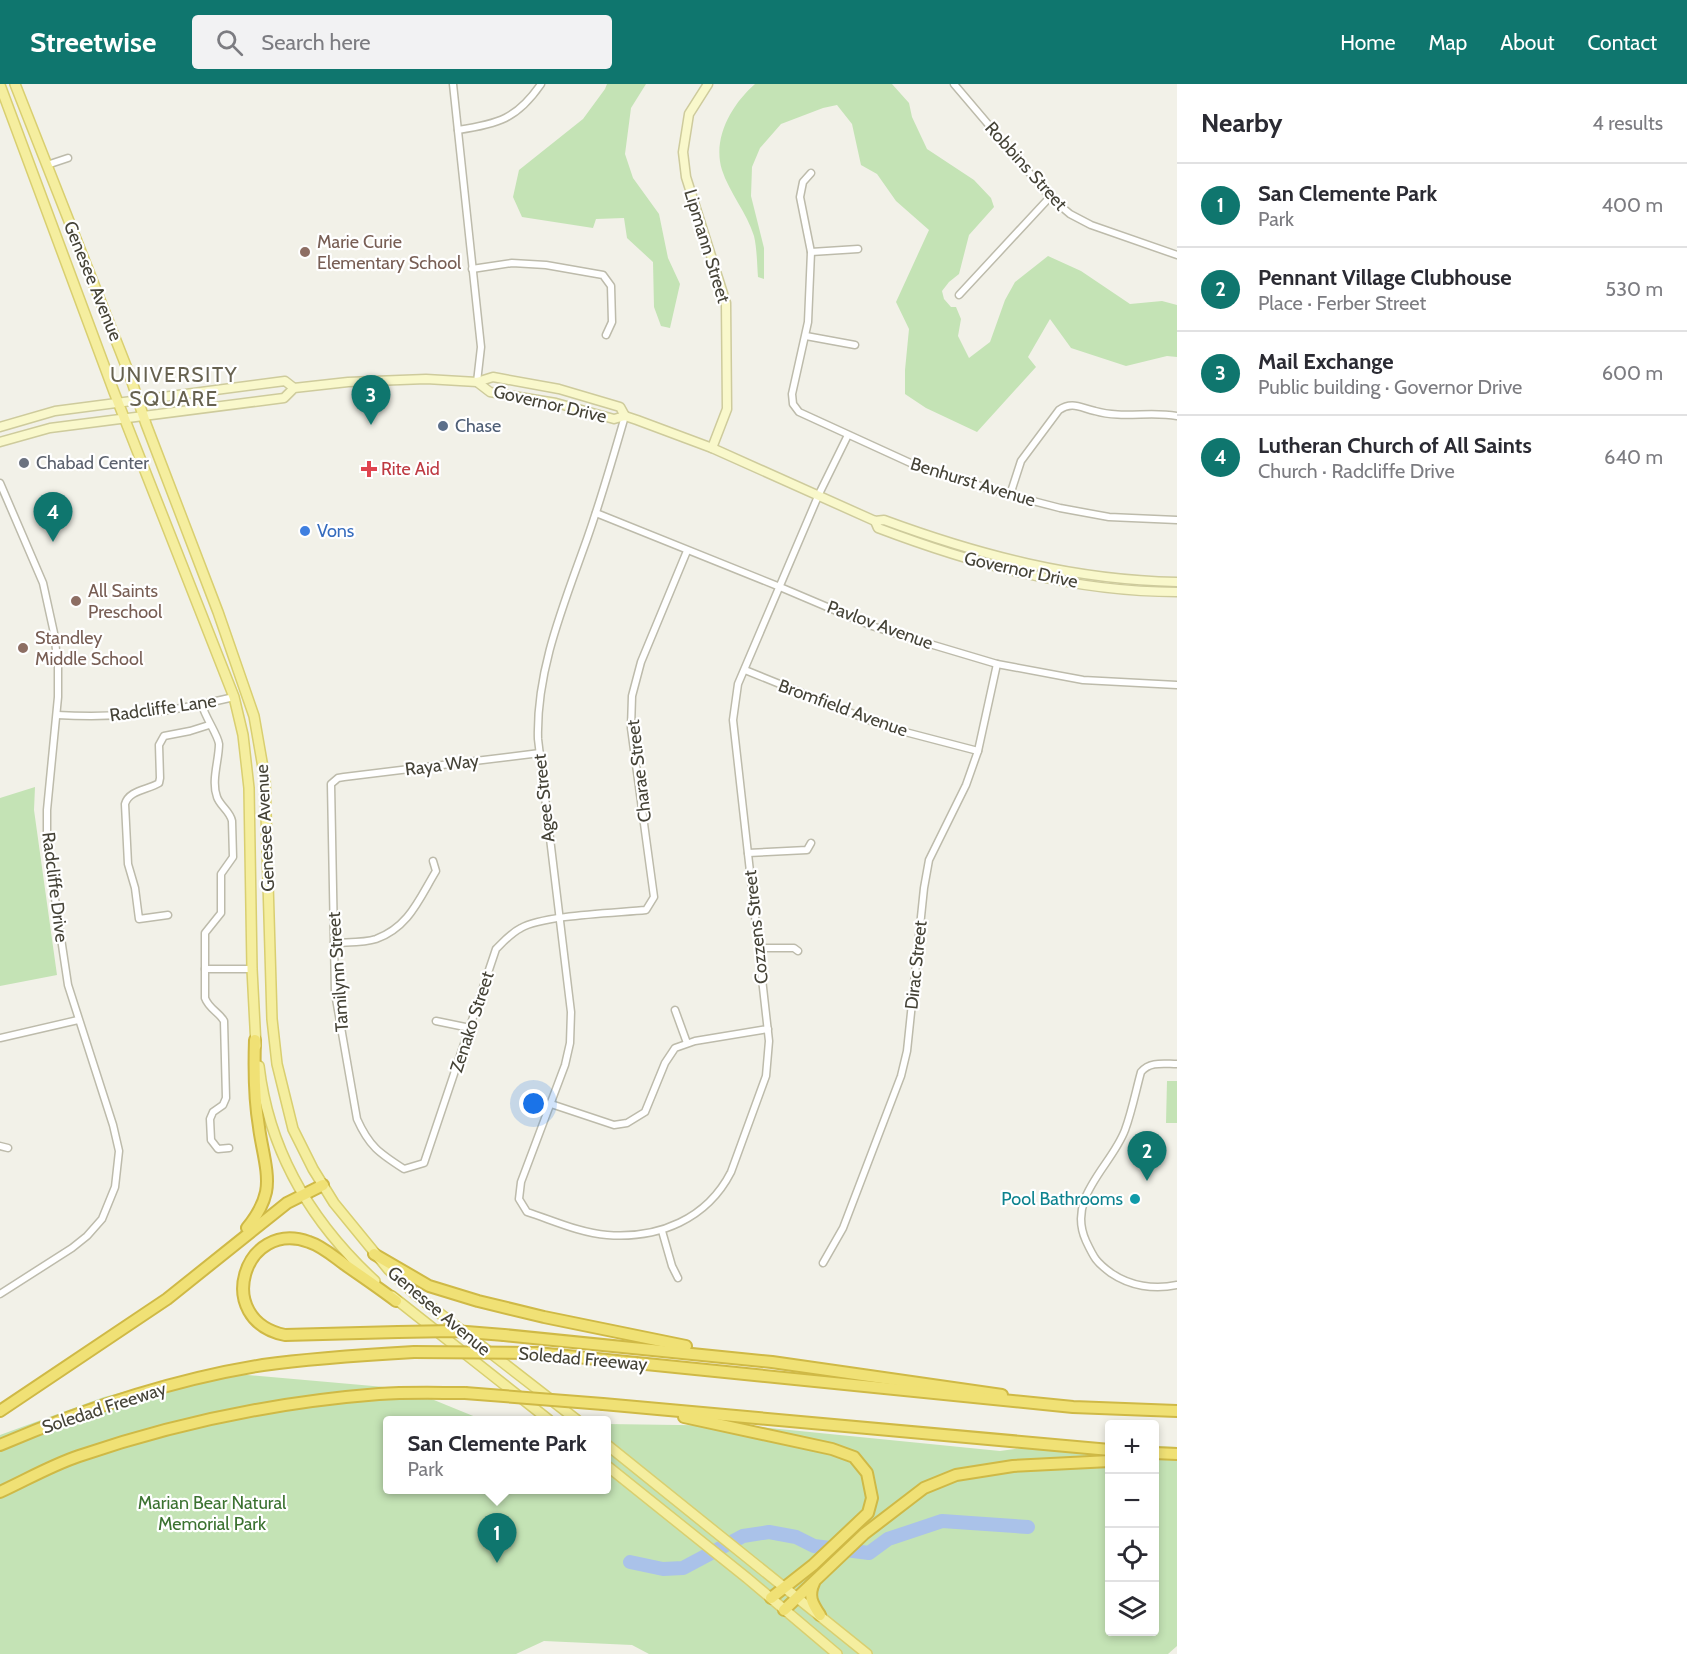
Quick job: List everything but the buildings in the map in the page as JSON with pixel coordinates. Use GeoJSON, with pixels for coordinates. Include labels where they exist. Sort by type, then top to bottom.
{"type":"FeatureCollection","features":[{"type":"Feature","properties":{"kind":"highway"},"geometry":{"type":"LineString","coordinates":[[235,1242],[258,1213],[267,1191],[254,1081],[255,1040]]}},
{"type":"Feature","properties":{"kind":"highway"},"geometry":{"type":"LineString","coordinates":[[0,1411],[167,1299],[235,1242],[287,1203],[323,1185]]}},
{"type":"Feature","properties":{"kind":"highway"},"geometry":{"type":"LineString","coordinates":[[396,1300],[325,1250],[308,1241],[287,1238],[269,1243],[257,1252],[247,1267],[242,1282],[248,1310],[256,1320],[271,1332],[285,1335],[454,1331],[504,1335],[772,1362],[963,1388],[1073,1407]]}},
{"type":"Feature","properties":{"kind":"highway"},"geometry":{"type":"LineString","coordinates":[[374,1254],[429,1286],[478,1301],[642,1338],[772,1362]]}},
{"type":"Feature","properties":{"kind":"highway","name":"Soledad Freeway"},"geometry":{"type":"LineString","coordinates":[[0,1446],[43,1427],[114,1402],[199,1379],[261,1366],[330,1357],[414,1352],[537,1353],[1073,1407],[1177,1411]]}},
{"type":"Feature","properties":{"kind":"highway"},"geometry":{"type":"LineString","coordinates":[[0,1492],[77,1457],[152,1433],[286,1404],[381,1394],[465,1393],[1105,1450]]}},
{"type":"Feature","properties":{"kind":"highway"},"geometry":{"type":"LineString","coordinates":[[637,1407],[832,1449],[854,1457],[867,1473],[873,1498],[868,1513],[813,1565],[771,1598]]}},
{"type":"Feature","properties":{"kind":"highway"},"geometry":{"type":"LineString","coordinates":[[1159,1454],[1176,1454]]}},
{"type":"Feature","properties":{"kind":"highway"},"geometry":{"type":"LineString","coordinates":[[784,1610],[864,1534],[924,1488],[956,1475],[1013,1466],[1105,1461]]}},
{"type":"Feature","properties":{"kind":"highway"},"geometry":{"type":"LineString","coordinates":[[817,1580],[810,1593],[820,1615]]}},
{"type":"Feature","properties":{"kind":"main road","name":"Genesee Avenue"},"geometry":{"type":"LineString","coordinates":[[15,84],[121,352],[137,401],[218,612],[254,716],[265,778],[272,1019],[277,1064],[293,1129],[313,1169],[334,1203],[388,1269],[416,1295],[572,1416]]}},
{"type":"Feature","properties":{"kind":"main road","name":"Lipmann Street"},"geometry":{"type":"LineString","coordinates":[[708,84],[689,114],[683,152],[686,177],[726,303],[722,337],[727,410],[712,448]]}},
{"type":"Feature","properties":{"kind":"main road","name":"Genesee Avenue"},"geometry":{"type":"LineString","coordinates":[[0,85],[119,403],[234,698],[243,735],[249,788],[255,1040],[262,1091],[282,1155],[333,1238],[396,1300],[544,1416]]}},
{"type":"Feature","properties":{"kind":"main road","name":"Governor Drive"},"geometry":{"type":"LineString","coordinates":[[0,442],[50,428],[284,398],[294,388],[363,381],[426,379],[477,382],[493,377],[559,389],[620,406],[625,416]]}},
{"type":"Feature","properties":{"kind":"main road","name":"Governor Drive"},"geometry":{"type":"LineString","coordinates":[[0,427],[55,411],[285,381],[294,388]]}},
{"type":"Feature","properties":{"kind":"main road","name":"Governor Drive"},"geometry":{"type":"LineString","coordinates":[[477,382],[490,392],[556,403],[614,419],[625,416],[712,448],[875,521],[884,520],[967,549],[1014,561],[1091,575],[1177,582]]}},
{"type":"Feature","properties":{"kind":"main road","name":"Governor Drive"},"geometry":{"type":"LineString","coordinates":[[875,521],[878,528],[916,543],[964,559],[1012,571],[1101,586],[1177,592]]}},
{"type":"Feature","properties":{"kind":"main road"},"geometry":{"type":"LineString","coordinates":[[252,969],[271,970]]}},
{"type":"Feature","properties":{"kind":"main road"},"geometry":{"type":"LineString","coordinates":[[611,1448],[867,1654]]}},
{"type":"Feature","properties":{"kind":"main road"},"geometry":{"type":"LineString","coordinates":[[611,1470],[692,1533],[837,1654]]}},
{"type":"Feature","properties":{"kind":"street"},"geometry":{"type":"LineString","coordinates":[[453,84],[481,346],[477,382]]}},
{"type":"Feature","properties":{"kind":"street"},"geometry":{"type":"LineString","coordinates":[[458,130],[486,126],[504,120],[518,111],[541,84]]}},
{"type":"Feature","properties":{"kind":"street","name":"Robbins Street"},"geometry":{"type":"LineString","coordinates":[[954,84],[1050,197],[1070,214],[1091,225],[1177,255]]}},
{"type":"Feature","properties":{"kind":"street"},"geometry":{"type":"LineString","coordinates":[[47,165],[68,158]]}},
{"type":"Feature","properties":{"kind":"street"},"geometry":{"type":"LineString","coordinates":[[811,173],[803,182],[800,197],[812,264],[806,336],[855,345]]}},
{"type":"Feature","properties":{"kind":"street"},"geometry":{"type":"LineString","coordinates":[[959,295],[1050,197]]}},
{"type":"Feature","properties":{"kind":"street"},"geometry":{"type":"LineString","coordinates":[[811,252],[858,249]]}},
{"type":"Feature","properties":{"kind":"street"},"geometry":{"type":"LineString","coordinates":[[472,269],[512,263],[546,265],[603,275],[611,286],[612,322],[606,334]]}},
{"type":"Feature","properties":{"kind":"street","name":"Benhurst Avenue"},"geometry":{"type":"LineString","coordinates":[[806,336],[792,394],[793,404],[799,412],[917,466],[1010,495],[1060,508],[1109,517],[1177,520]]}},
{"type":"Feature","properties":{"kind":"street"},"geometry":{"type":"LineString","coordinates":[[1010,495],[1021,461],[1059,410],[1066,405],[1074,404],[1109,414],[1163,413],[1177,416]]}},
{"type":"Feature","properties":{"kind":"street","name":"Agee Street"},"geometry":{"type":"LineString","coordinates":[[521,1182],[551,1104],[570,1043],[571,1012],[540,753],[537,719],[539,697],[552,641],[596,513],[625,416]]}},
{"type":"Feature","properties":{"kind":"street","name":"Cozzens Street"},"geometry":{"type":"LineString","coordinates":[[521,1182],[519,1199],[527,1212],[607,1235],[662,1231],[687,1220],[706,1205],[732,1172],[766,1076],[770,1041],[734,720],[738,684],[819,494],[848,435]]}},
{"type":"Feature","properties":{"kind":"street","name":"Radcliffe Drive"},"geometry":{"type":"LineString","coordinates":[[0,483],[43,583],[54,633],[58,666],[57,715],[47,810],[47,845],[68,985],[113,1125],[119,1151],[115,1187],[102,1219],[72,1248],[0,1294]]}},
{"type":"Feature","properties":{"kind":"street","name":"Pavlov Avenue"},"geometry":{"type":"LineString","coordinates":[[596,513],[872,626],[997,664],[1083,680],[1177,685]]}},
{"type":"Feature","properties":{"kind":"street","name":"Charae Street"},"geometry":{"type":"LineString","coordinates":[[558,918],[646,910],[654,897],[631,728],[632,696],[641,662],[687,551]]}},
{"type":"Feature","properties":{"kind":"street","name":"Dirac Street"},"geometry":{"type":"LineString","coordinates":[[824,1263],[843,1228],[901,1076],[907,1051],[929,860],[966,785],[978,751],[997,664]]}},
{"type":"Feature","properties":{"kind":"street","name":"Bromfield Avenue"},"geometry":{"type":"LineString","coordinates":[[745,670],[886,727],[978,751]]}},
{"type":"Feature","properties":{"kind":"street","name":"Radcliffe Lane"},"geometry":{"type":"LineString","coordinates":[[57,715],[130,716],[234,698]]}},
{"type":"Feature","properties":{"kind":"street"},"geometry":{"type":"LineString","coordinates":[[202,705],[219,744],[215,762],[216,795],[231,816],[233,857],[221,874],[221,913],[205,933],[206,998],[208,1005],[224,1021],[226,1098],[223,1105],[213,1112],[210,1119],[211,1140],[218,1149],[229,1148]]}},
{"type":"Feature","properties":{"kind":"street"},"geometry":{"type":"LineString","coordinates":[[168,915],[139,919],[135,888],[128,864],[125,804],[127,798],[132,794],[159,783],[159,745],[164,736],[190,731],[209,724]]}},
{"type":"Feature","properties":{"kind":"street","name":"Raya Way"},"geometry":{"type":"LineString","coordinates":[[344,777],[540,753]]}},
{"type":"Feature","properties":{"kind":"street","name":"Tamilynn Street"},"geometry":{"type":"LineString","coordinates":[[344,777],[338,778],[330,789],[336,1002],[357,1119],[363,1134],[377,1152],[404,1169],[424,1163]]}},
{"type":"Feature","properties":{"kind":"street"},"geometry":{"type":"LineString","coordinates":[[748,854],[807,850],[811,843]]}},
{"type":"Feature","properties":{"kind":"street"},"geometry":{"type":"LineString","coordinates":[[334,943],[375,939],[399,927],[408,918],[436,871],[433,861]]}},
{"type":"Feature","properties":{"kind":"street","name":"Zenako Street"},"geometry":{"type":"LineString","coordinates":[[424,1163],[496,949],[522,927],[538,921],[558,918]]}},
{"type":"Feature","properties":{"kind":"street"},"geometry":{"type":"LineString","coordinates":[[759,948],[794,948],[798,951]]}},
{"type":"Feature","properties":{"kind":"street"},"geometry":{"type":"LineString","coordinates":[[205,969],[252,969]]}},
{"type":"Feature","properties":{"kind":"street"},"geometry":{"type":"LineString","coordinates":[[675,1010],[687,1043]]}},
{"type":"Feature","properties":{"kind":"street"},"geometry":{"type":"LineString","coordinates":[[0,1038],[78,1020]]}},
{"type":"Feature","properties":{"kind":"street"},"geometry":{"type":"LineString","coordinates":[[436,1021],[470,1028]]}},
{"type":"Feature","properties":{"kind":"street"},"geometry":{"type":"LineString","coordinates":[[551,1104],[614,1125],[627,1124],[645,1112],[665,1063],[675,1048],[687,1043],[768,1029]]}},
{"type":"Feature","properties":{"kind":"street"},"geometry":{"type":"LineString","coordinates":[[1177,1064],[1146,1066],[1141,1072],[1125,1130],[1090,1186],[1081,1210],[1082,1233],[1094,1261],[1114,1275],[1135,1284],[1156,1287],[1177,1285]]}},
{"type":"Feature","properties":{"kind":"street"},"geometry":{"type":"LineString","coordinates":[[0,1146],[8,1148]]}},
{"type":"Feature","properties":{"kind":"street"},"geometry":{"type":"LineString","coordinates":[[662,1231],[672,1266],[678,1278]]}},
{"type":"Feature","properties":{"kind":"green space"},"geometry":{"type":"Polygon","coordinates":[[[607,84],[646,84],[631,108],[625,154],[633,178],[659,214],[668,258],[680,284],[670,328],[661,326],[654,307],[653,262],[627,238],[624,218],[596,219],[593,228],[522,217],[513,197],[519,170],[583,119],[607,84]]]}},
{"type":"Feature","properties":{"kind":"green space"},"geometry":{"type":"Polygon","coordinates":[[[755,84],[892,84],[909,103],[912,117],[927,149],[974,180],[991,198],[994,207],[969,235],[959,274],[942,291],[944,299],[951,307],[956,307],[961,319],[958,336],[969,358],[990,342],[1005,300],[1015,282],[1048,256],[1081,271],[1130,304],[1162,301],[1177,305],[1177,357],[1167,356],[1126,366],[1071,348],[1050,319],[1028,357],[1036,367],[977,432],[926,408],[905,394],[909,329],[896,302],[929,230],[896,201],[877,174],[861,165],[852,124],[837,105],[781,124],[760,148],[752,167],[751,196],[764,248],[764,279],[758,277],[754,236],[725,178],[720,158],[722,134],[726,122],[739,101],[755,84]]]}},
{"type":"Feature","properties":{"kind":"green space"},"geometry":{"type":"Polygon","coordinates":[[[35,787],[34,810],[57,975],[0,986],[0,798],[35,787]]]}},
{"type":"Feature","properties":{"kind":"green space"},"geometry":{"type":"Polygon","coordinates":[[[1167,1081],[1177,1081],[1177,1123],[1166,1123],[1167,1081]]]}},
{"type":"Feature","properties":{"kind":"green space","name":"Marian Bear Natural Memorial Park"},"geometry":{"type":"Polygon","coordinates":[[[203,1371],[407,1389],[473,1416],[383,1416],[383,1494],[611,1494],[611,1424],[749,1426],[1000,1451],[1066,1442],[1105,1444],[1105,1636],[1159,1636],[1159,1446],[1177,1447],[1177,1646],[1168,1654],[649,1654],[632,1645],[544,1641],[516,1654],[0,1654],[0,1435],[104,1397],[203,1371]]]}},
{"type":"Feature","properties":{"kind":"waterway"},"geometry":{"type":"LineString","coordinates":[[630,1562],[663,1569],[683,1568],[743,1536],[769,1532],[796,1537],[814,1546],[869,1553],[888,1539],[942,1521],[1028,1527]]}},
{"type":"Feature","properties":{"kind":"place","name":"Marie Curie Elementary School"},"geometry":{"type":"Point","coordinates":[305,252]}},
{"type":"Feature","properties":{"kind":"place","name":"Mail Exchange"},"geometry":{"type":"Point","coordinates":[371,425]}},
{"type":"Feature","properties":{"kind":"place","name":"Chase"},"geometry":{"type":"Point","coordinates":[443,426]}},
{"type":"Feature","properties":{"kind":"place","name":"Chabad Center"},"geometry":{"type":"Point","coordinates":[24,463]}},
{"type":"Feature","properties":{"kind":"place","name":"Rite Aid"},"geometry":{"type":"Point","coordinates":[369,469]}},
{"type":"Feature","properties":{"kind":"place","name":"Vons"},"geometry":{"type":"Point","coordinates":[305,531]}},
{"type":"Feature","properties":{"kind":"place","name":"Lutheran Church of All Saints"},"geometry":{"type":"Point","coordinates":[53,542]}},
{"type":"Feature","properties":{"kind":"place","name":"All Saints Preschool"},"geometry":{"type":"Point","coordinates":[76,601]}},
{"type":"Feature","properties":{"kind":"place","name":"Standley Middle School"},"geometry":{"type":"Point","coordinates":[23,648]}},
{"type":"Feature","properties":{"kind":"place","name":"Pennant Village Clubhouse"},"geometry":{"type":"Point","coordinates":[1147,1181]}},
{"type":"Feature","properties":{"kind":"place","name":"Pool Bathrooms"},"geometry":{"type":"Point","coordinates":[1135,1199]}},
{"type":"Feature","properties":{"kind":"place","name":"San Clemente Park"},"geometry":{"type":"Point","coordinates":[497,1563]}},
{"type":"Feature","properties":{"kind":"district","name":"UNIVERSITY SQUARE"},"geometry":{"type":"Point","coordinates":[174,386]}}]}
